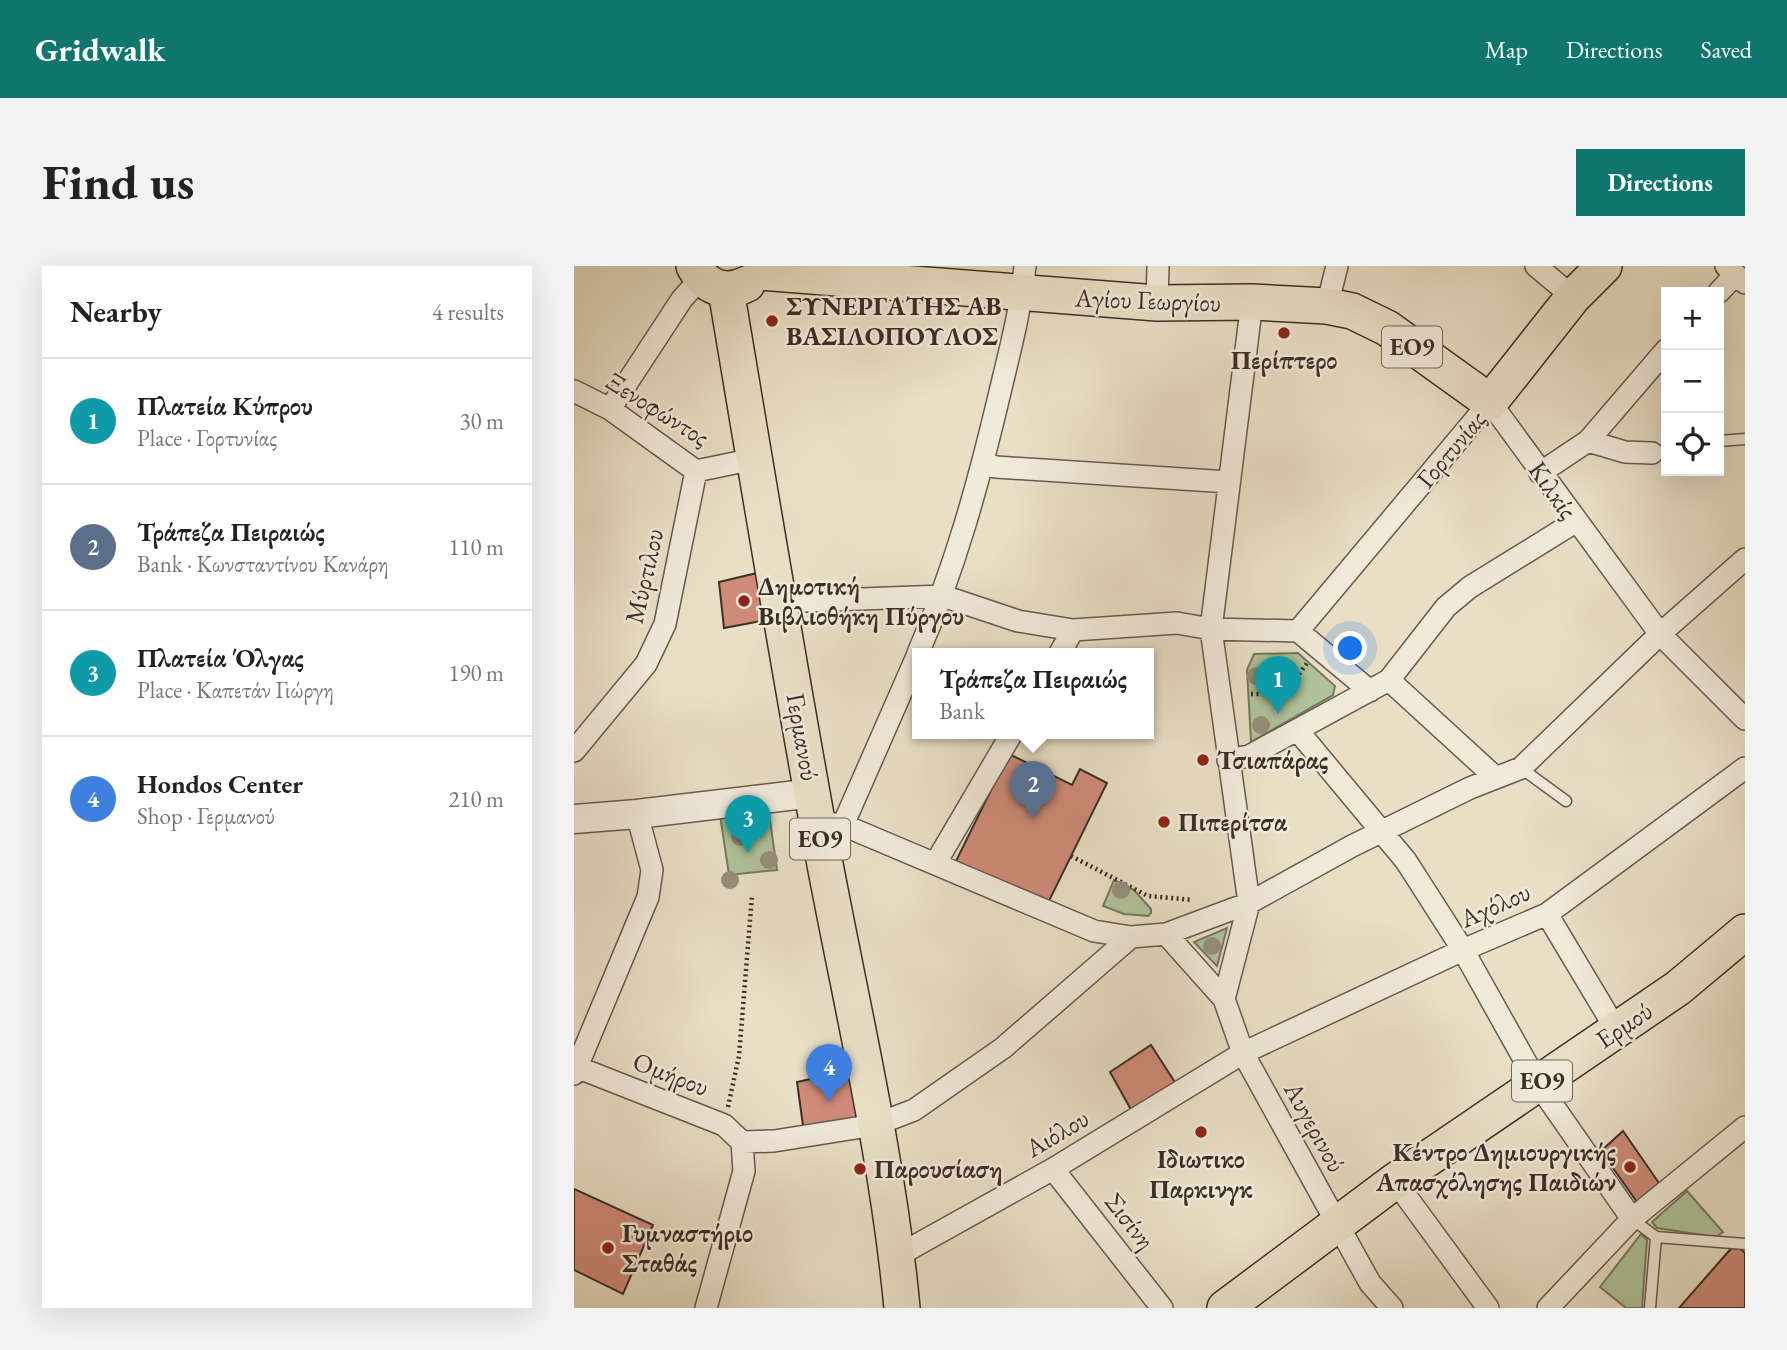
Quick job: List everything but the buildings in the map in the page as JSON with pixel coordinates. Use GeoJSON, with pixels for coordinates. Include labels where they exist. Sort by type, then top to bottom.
{"type":"FeatureCollection","features":[{"type":"Feature","properties":{"kind":"main road","name":"Γορτυνίας"},"geometry":{"type":"LineString","coordinates":[[1490,402],[1573,298],[1604,266]]}},
{"type":"Feature","properties":{"kind":"main road","name":"Αγίου Γεωργίου"},"geometry":{"type":"LineString","coordinates":[[761,269],[1024,280],[1157,303],[1252,302],[1327,306]]}},
{"type":"Feature","properties":{"kind":"main road","name":"ΕΟ9"},"geometry":{"type":"LineString","coordinates":[[707,278],[751,282],[761,269]]}},
{"type":"Feature","properties":{"kind":"main road","name":"Γερμανού"},"geometry":{"type":"LineString","coordinates":[[707,278],[754,459],[778,602],[824,813],[897,1256],[902,1308]]}},
{"type":"Feature","properties":{"kind":"main road","name":"Κιλκίς"},"geometry":{"type":"LineString","coordinates":[[1327,306],[1352,312],[1387,328],[1490,402]]}},
{"type":"Feature","properties":{"kind":"main road","name":"Ερμού"},"geometry":{"type":"LineString","coordinates":[[1225,1308],[1338,1227],[1395,1181],[1678,988],[1745,932]]}},
{"type":"Feature","properties":{"kind":"street"},"geometry":{"type":"LineString","coordinates":[[1157,303],[1158,266]]}},
{"type":"Feature","properties":{"kind":"street"},"geometry":{"type":"LineString","coordinates":[[1327,306],[1337,266]]}},
{"type":"Feature","properties":{"kind":"street"},"geometry":{"type":"LineString","coordinates":[[1536,266],[1573,298]]}},
{"type":"Feature","properties":{"kind":"street"},"geometry":{"type":"LineString","coordinates":[[610,409],[682,299],[707,278]]}},
{"type":"Feature","properties":{"kind":"street"},"geometry":{"type":"LineString","coordinates":[[921,648],[943,596],[984,463],[1024,280]]}},
{"type":"Feature","properties":{"kind":"street"},"geometry":{"type":"LineString","coordinates":[[1224,999],[1249,903],[1228,760],[1223,699],[1211,629],[1252,302]]}},
{"type":"Feature","properties":{"kind":"street"},"geometry":{"type":"LineString","coordinates":[[1540,473],[1588,441],[1665,350]]}},
{"type":"Feature","properties":{"kind":"street","name":"Ξενοφώντος"},"geometry":{"type":"LineString","coordinates":[[574,391],[610,409],[696,471],[754,459]]}},
{"type":"Feature","properties":{"kind":"street","name":"Κιλκίς"},"geometry":{"type":"LineString","coordinates":[[1490,402],[1575,522],[1660,634],[1745,719]]}},
{"type":"Feature","properties":{"kind":"street","name":"Γορτυνίας"},"geometry":{"type":"LineString","coordinates":[[1298,631],[1490,402]]}},
{"type":"Feature","properties":{"kind":"street"},"geometry":{"type":"LineString","coordinates":[[1588,441],[1625,452],[1659,452]]}},
{"type":"Feature","properties":{"kind":"street"},"geometry":{"type":"LineString","coordinates":[[984,463],[996,467],[1229,482]]}},
{"type":"Feature","properties":{"kind":"street","name":"Μύρτιλου"},"geometry":{"type":"LineString","coordinates":[[574,751],[646,664],[665,624],[696,471]]}},
{"type":"Feature","properties":{"kind":"street"},"geometry":{"type":"LineString","coordinates":[[1228,760],[1249,756],[1389,680],[1446,607],[1470,587],[1575,522]]}},
{"type":"Feature","properties":{"kind":"street"},"geometry":{"type":"LineString","coordinates":[[574,818],[637,814],[824,813],[935,864],[1094,931],[1131,937],[1166,934],[1249,903],[1383,832],[1495,777],[1521,768],[1660,634],[1745,559]]}},
{"type":"Feature","properties":{"kind":"street"},"geometry":{"type":"LineString","coordinates":[[778,602],[943,596],[1018,621],[1073,631],[1177,623],[1211,629],[1298,631],[1370,691]]}},
{"type":"Feature","properties":{"kind":"street"},"geometry":{"type":"LineString","coordinates":[[1063,648],[1073,631]]}},
{"type":"Feature","properties":{"kind":"street"},"geometry":{"type":"LineString","coordinates":[[824,813],[912,664]]}},
{"type":"Feature","properties":{"kind":"street"},"geometry":{"type":"LineString","coordinates":[[1389,680],[1495,777]]}},
{"type":"Feature","properties":{"kind":"street"},"geometry":{"type":"LineString","coordinates":[[1298,731],[1406,861],[1463,950],[1538,1084],[1632,1219]]}},
{"type":"Feature","properties":{"kind":"street"},"geometry":{"type":"LineString","coordinates":[[935,864],[1008,739]]}},
{"type":"Feature","properties":{"kind":"street","name":"Αχόλου"},"geometry":{"type":"LineString","coordinates":[[1243,1054],[1463,950],[1547,914],[1745,768]]}},
{"type":"Feature","properties":{"kind":"street"},"geometry":{"type":"LineString","coordinates":[[575,1069],[648,897],[652,870],[637,814]]}},
{"type":"Feature","properties":{"kind":"street"},"geometry":{"type":"LineString","coordinates":[[1547,914],[1617,1031]]}},
{"type":"Feature","properties":{"kind":"street"},"geometry":{"type":"LineString","coordinates":[[1166,934],[1224,999]]}},
{"type":"Feature","properties":{"kind":"street"},"geometry":{"type":"LineString","coordinates":[[706,1308],[744,1171],[742,1142],[774,1141],[875,1125],[914,1110],[1003,1048],[1131,937]]}},
{"type":"Feature","properties":{"kind":"street","name":"Αυγερινού"},"geometry":{"type":"LineString","coordinates":[[1224,999],[1243,1054],[1370,1283],[1392,1308]]}},
{"type":"Feature","properties":{"kind":"street","name":"Αιόλου"},"geometry":{"type":"LineString","coordinates":[[897,1256],[1053,1169],[1243,1054]]}},
{"type":"Feature","properties":{"kind":"street","name":"Ομήρου"},"geometry":{"type":"LineString","coordinates":[[575,1069],[723,1125],[742,1142]]}},
{"type":"Feature","properties":{"kind":"street"},"geometry":{"type":"LineString","coordinates":[[1548,1308],[1632,1219],[1745,1127]]}},
{"type":"Feature","properties":{"kind":"street","name":"Σισίνη"},"geometry":{"type":"LineString","coordinates":[[1053,1169],[1162,1308]]}},
{"type":"Feature","properties":{"kind":"street"},"geometry":{"type":"LineString","coordinates":[[1395,1181],[1488,1308]]}},
{"type":"Feature","properties":{"kind":"lane"},"geometry":{"type":"LineString","coordinates":[[1724,441],[1745,439]]}},
{"type":"Feature","properties":{"kind":"lane"},"geometry":{"type":"LineString","coordinates":[[1521,768],[1566,801]]}},
{"type":"Feature","properties":{"kind":"lane"},"geometry":{"type":"LineString","coordinates":[[1632,1219],[1656,1237],[1745,1244]]}},
{"type":"Feature","properties":{"kind":"lane"},"geometry":{"type":"LineString","coordinates":[[1650,1308],[1656,1237]]}},
{"type":"Feature","properties":{"kind":"path"},"geometry":{"type":"LineString","coordinates":[[1251,694],[1267,694],[1272,678],[1279,674],[1294,681],[1308,661]]}},
{"type":"Feature","properties":{"kind":"path"},"geometry":{"type":"LineString","coordinates":[[1071,856],[1148,896],[1201,901]]}},
{"type":"Feature","properties":{"kind":"path"},"geometry":{"type":"LineString","coordinates":[[723,1125],[739,1056],[752,896]]}},
{"type":"Feature","properties":{"kind":"green space"},"geometry":{"type":"Polygon","coordinates":[[[1298,653],[1335,686],[1333,695],[1251,742],[1247,670],[1254,654],[1298,653]]]}},
{"type":"Feature","properties":{"kind":"green space"},"geometry":{"type":"Polygon","coordinates":[[[768,806],[777,870],[729,875],[720,815],[768,806]]]}},
{"type":"Feature","properties":{"kind":"green space"},"geometry":{"type":"Polygon","coordinates":[[[1114,880],[1134,890],[1151,909],[1151,913],[1148,916],[1124,914],[1103,906],[1114,880]]]}},
{"type":"Feature","properties":{"kind":"green space"},"geometry":{"type":"Polygon","coordinates":[[[1227,928],[1217,966],[1194,942],[1227,928]]]}},
{"type":"Feature","properties":{"kind":"green space"},"geometry":{"type":"Polygon","coordinates":[[[1687,1191],[1723,1232],[1716,1237],[1657,1228],[1652,1222],[1687,1191]]]}},
{"type":"Feature","properties":{"kind":"green space"},"geometry":{"type":"Polygon","coordinates":[[[1641,1234],[1647,1240],[1642,1308],[1626,1308],[1600,1287],[1641,1234]]]}},
{"type":"Feature","properties":{"kind":"place","name":"ΣΥΝΕΡΓΑΤΗΣ ΑΒ ΒΑΣΙΛΟΠΟΥΛΟΣ"},"geometry":{"type":"Point","coordinates":[772,321]}},
{"type":"Feature","properties":{"kind":"place","name":"Περίπτερο"},"geometry":{"type":"Point","coordinates":[1284,333]}},
{"type":"Feature","properties":{"kind":"place","name":"Δημοτική Βιβλιοθήκη Πύργου"},"geometry":{"type":"Point","coordinates":[744,601]}},
{"type":"Feature","properties":{"kind":"place","name":"Πλατεία Κύπρου"},"geometry":{"type":"Point","coordinates":[1278,714]}},
{"type":"Feature","properties":{"kind":"place","name":"Τσιαπάρας"},"geometry":{"type":"Point","coordinates":[1203,760]}},
{"type":"Feature","properties":{"kind":"place","name":"Τράπεζα Πειραιώς"},"geometry":{"type":"Point","coordinates":[1033,819]}},
{"type":"Feature","properties":{"kind":"place","name":"Πιπερίτσα"},"geometry":{"type":"Point","coordinates":[1164,822]}},
{"type":"Feature","properties":{"kind":"place","name":"Πλατεία Όλγας"},"geometry":{"type":"Point","coordinates":[748,853]}},
{"type":"Feature","properties":{"kind":"place","name":"Hondos Center"},"geometry":{"type":"Point","coordinates":[829,1102]}},
{"type":"Feature","properties":{"kind":"place","name":"Ιδιωτικο Παρκινγκ"},"geometry":{"type":"Point","coordinates":[1201,1132]}},
{"type":"Feature","properties":{"kind":"place","name":"Κέντρο Δημιουργικής Απασχόλησης Παιδιών"},"geometry":{"type":"Point","coordinates":[1630,1167]}},
{"type":"Feature","properties":{"kind":"place","name":"Παρουσίαση"},"geometry":{"type":"Point","coordinates":[860,1169]}},
{"type":"Feature","properties":{"kind":"place","name":"Γυμναστήριο Σταθάς"},"geometry":{"type":"Point","coordinates":[608,1248]}}]}
